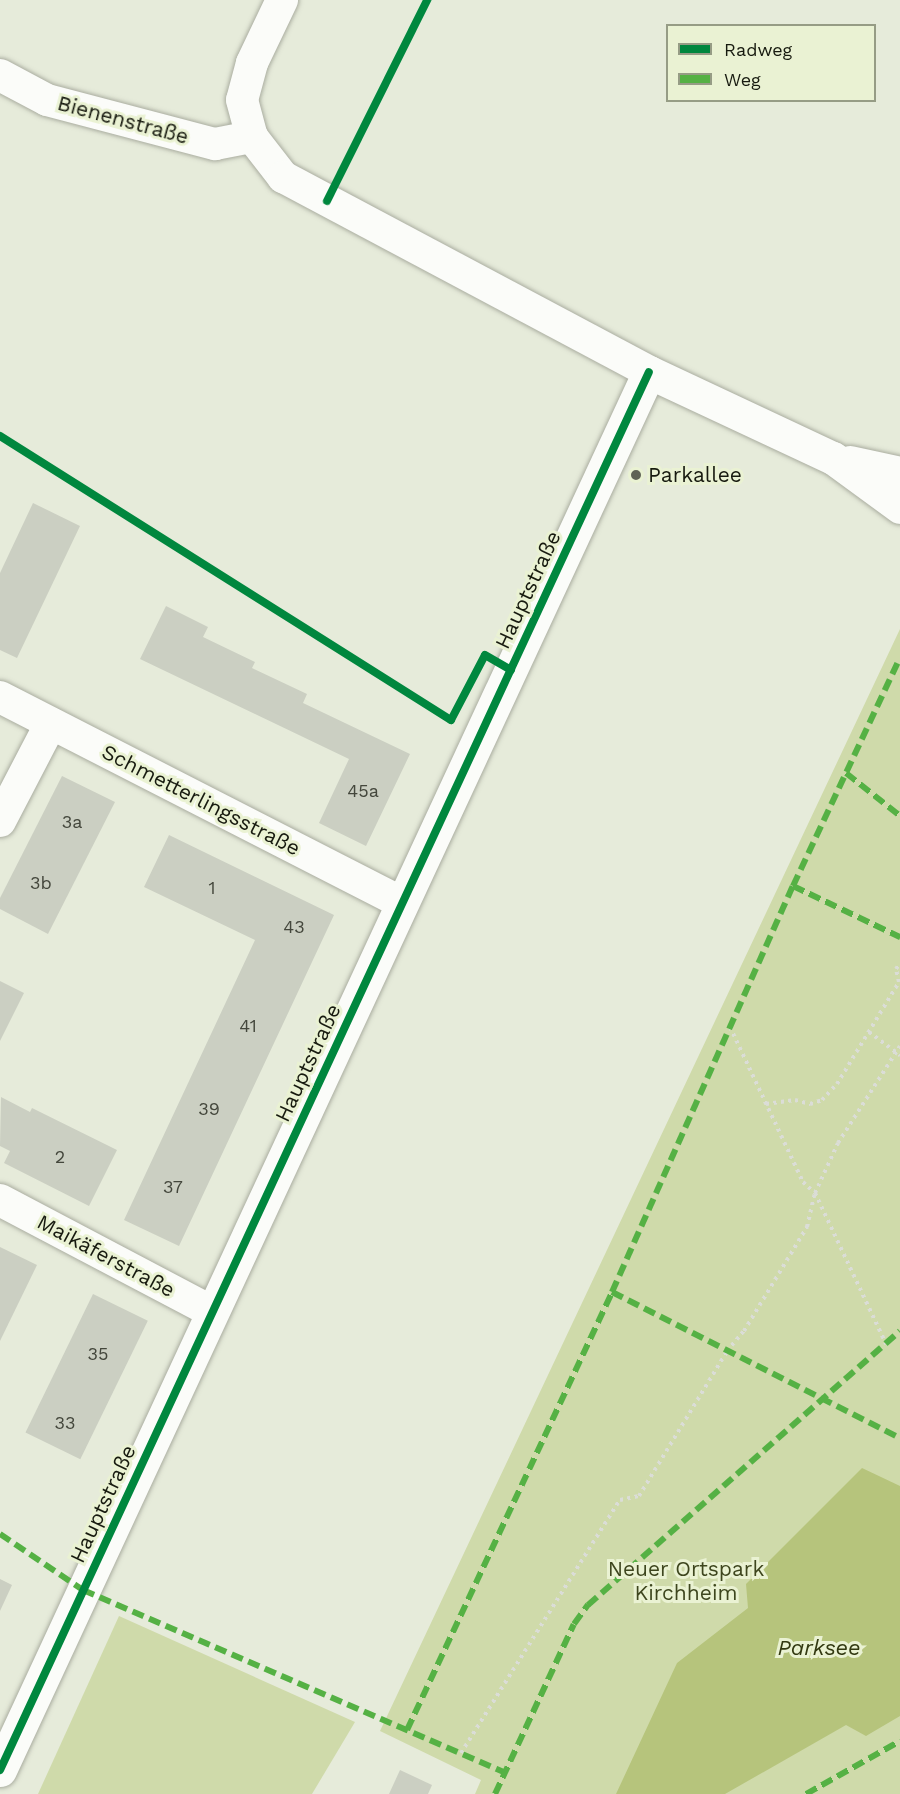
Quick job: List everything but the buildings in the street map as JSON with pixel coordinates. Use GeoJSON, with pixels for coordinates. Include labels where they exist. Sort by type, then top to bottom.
{"type":"FeatureCollection","features":[{"type":"Feature","properties":{"kind":"street"},"geometry":{"type":"LineString","coordinates":[[282,0],[252,63],[242,100],[252,137],[283,177],[650,372],[833,458],[900,507]]}},
{"type":"Feature","properties":{"kind":"street","name":"Bienenstraße"},"geometry":{"type":"LineString","coordinates":[[0,75],[47,100],[215,144],[252,137]]}},
{"type":"Feature","properties":{"kind":"street","name":"Hauptstraße"},"geometry":{"type":"LineString","coordinates":[[0,1770],[650,372]]}},
{"type":"Feature","properties":{"kind":"street"},"geometry":{"type":"LineString","coordinates":[[833,458],[900,473]]}},
{"type":"Feature","properties":{"kind":"street","name":"Schmetterlingsstraße"},"geometry":{"type":"LineString","coordinates":[[0,697],[402,903]]}},
{"type":"Feature","properties":{"kind":"street"},"geometry":{"type":"LineString","coordinates":[[0,821],[51,723]]}},
{"type":"Feature","properties":{"kind":"street","name":"Maikäferstraße"},"geometry":{"type":"LineString","coordinates":[[0,1200],[212,1312]]}},
{"type":"Feature","properties":{"kind":"path"},"geometry":{"type":"LineString","coordinates":[[766,1104],[795,1100],[810,1104],[822,1100],[837,1084],[899,982],[896,969],[900,963]]}},
{"type":"Feature","properties":{"kind":"path"},"geometry":{"type":"LineString","coordinates":[[730,1027],[802,1182],[815,1193],[885,1344]]}},
{"type":"Feature","properties":{"kind":"path"},"geometry":{"type":"LineString","coordinates":[[869,1032],[898,1054]]}},
{"type":"Feature","properties":{"kind":"path"},"geometry":{"type":"LineString","coordinates":[[461,1753],[620,1500],[639,1496],[727,1351],[744,1331],[807,1227],[815,1193],[838,1143],[898,1054],[900,1046]]}},
{"type":"Feature","properties":{"kind":"green space","name":"Neuer Ortspark Kirchheim"},"geometry":{"type":"Polygon","coordinates":[[[900,629],[900,1794],[475,1794],[481,1780],[380,1731],[900,629]]]}},
{"type":"Feature","properties":{"kind":"green space"},"geometry":{"type":"Polygon","coordinates":[[[119,1616],[355,1722],[312,1794],[38,1794],[119,1616]]]}},
{"type":"Feature","properties":{"kind":"water","name":"Parksee"},"geometry":{"type":"Polygon","coordinates":[[[862,1468],[900,1486],[900,1716],[866,1736],[846,1725],[725,1794],[616,1794],[677,1663],[748,1608],[746,1584],[862,1468]]]}},
{"type":"Feature","properties":{"kind":"marked path"},"geometry":{"type":"LineString","coordinates":[[407,1730],[612,1292],[793,886],[900,658]]}},
{"type":"Feature","properties":{"kind":"marked path"},"geometry":{"type":"LineString","coordinates":[[846,773],[900,816]]}},
{"type":"Feature","properties":{"kind":"marked path"},"geometry":{"type":"LineString","coordinates":[[793,886],[900,937]]}},
{"type":"Feature","properties":{"kind":"marked path"},"geometry":{"type":"LineString","coordinates":[[612,1292],[900,1438]]}},
{"type":"Feature","properties":{"kind":"marked path"},"geometry":{"type":"LineString","coordinates":[[495,1794],[574,1624],[588,1605],[900,1331]]}},
{"type":"Feature","properties":{"kind":"marked path"},"geometry":{"type":"LineString","coordinates":[[0,1534],[83,1590],[504,1772]]}},
{"type":"Feature","properties":{"kind":"marked path"},"geometry":{"type":"LineString","coordinates":[[806,1794],[900,1741]]}},
{"type":"Feature","properties":{"kind":"cycle path"},"geometry":{"type":"LineString","coordinates":[[327,201],[427,0]]}},
{"type":"Feature","properties":{"kind":"cycle path"},"geometry":{"type":"LineString","coordinates":[[0,1770],[649,372]]}},
{"type":"Feature","properties":{"kind":"cycle path"},"geometry":{"type":"LineString","coordinates":[[0,436],[451,720],[485,655],[511,670]]}},
{"type":"Feature","properties":{"kind":"place","name":"Parkallee"},"geometry":{"type":"Point","coordinates":[636,475]}}]}
